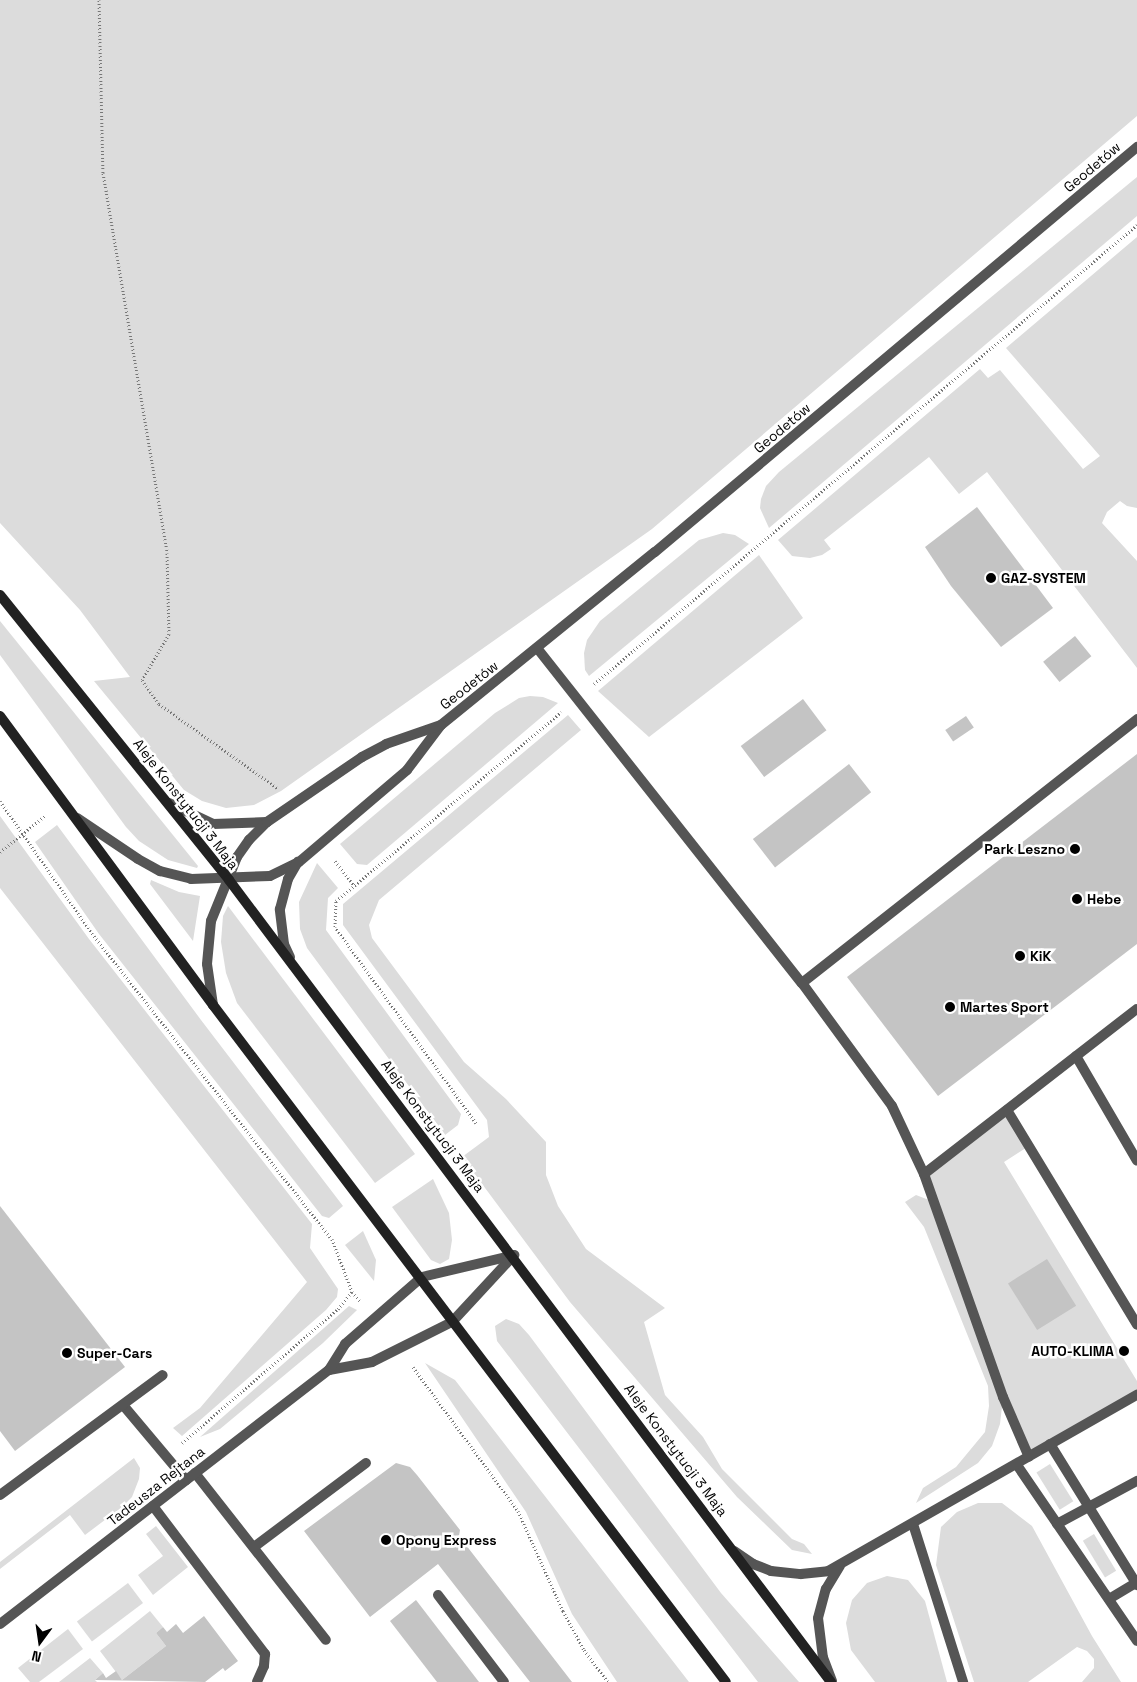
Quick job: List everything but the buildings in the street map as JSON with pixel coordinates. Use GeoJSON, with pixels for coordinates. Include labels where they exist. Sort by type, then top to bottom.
{"type":"FeatureCollection","features":[{"type":"Feature","properties":{"kind":"main road","name":"Aleje Konstytucji 3 Maja"},"geometry":{"type":"LineString","coordinates":[[0,595],[229,880],[514,1256],[832,1682]]}},
{"type":"Feature","properties":{"kind":"main road"},"geometry":{"type":"LineString","coordinates":[[0,716],[213,1006],[422,1277],[452,1322],[726,1682]]}},
{"type":"Feature","properties":{"kind":"street","name":"Geodetów"},"geometry":{"type":"LineString","coordinates":[[299,862],[407,770],[440,725],[537,648],[1137,147]]}},
{"type":"Feature","properties":{"kind":"street"},"geometry":{"type":"LineString","coordinates":[[537,648],[802,983],[887,1098],[904,1128],[924,1174],[1003,1396],[1029,1457]]}},
{"type":"Feature","properties":{"kind":"street"},"geometry":{"type":"LineString","coordinates":[[802,983],[1137,719]]}},
{"type":"Feature","properties":{"kind":"street","name":"Geodetów"},"geometry":{"type":"LineString","coordinates":[[213,1006],[207,964],[210,921],[229,880],[237,857],[267,822],[362,757],[386,744],[440,725]]}},
{"type":"Feature","properties":{"kind":"street"},"geometry":{"type":"LineString","coordinates":[[169,803],[213,824],[267,822]]}},
{"type":"Feature","properties":{"kind":"street"},"geometry":{"type":"LineString","coordinates":[[72,814],[120,849],[160,871],[191,879],[229,880],[270,876],[299,862]]}},
{"type":"Feature","properties":{"kind":"street"},"geometry":{"type":"LineString","coordinates":[[293,965],[284,944],[280,909],[288,879],[299,862]]}},
{"type":"Feature","properties":{"kind":"street"},"geometry":{"type":"LineString","coordinates":[[924,1174],[1137,1009]]}},
{"type":"Feature","properties":{"kind":"street"},"geometry":{"type":"LineString","coordinates":[[1076,1056],[1137,1161]]}},
{"type":"Feature","properties":{"kind":"street"},"geometry":{"type":"LineString","coordinates":[[1007,1110],[1137,1326]]}},
{"type":"Feature","properties":{"kind":"street","name":"Tadeusza Rejtana"},"geometry":{"type":"LineString","coordinates":[[0,1624],[329,1370],[345,1344],[422,1277],[514,1256]]}},
{"type":"Feature","properties":{"kind":"street","name":"Tadeusza Rejtana"},"geometry":{"type":"LineString","coordinates":[[329,1370],[372,1362],[452,1322],[514,1256]]}},
{"type":"Feature","properties":{"kind":"street"},"geometry":{"type":"LineString","coordinates":[[0,1495],[163,1375]]}},
{"type":"Feature","properties":{"kind":"street"},"geometry":{"type":"LineString","coordinates":[[734,1551],[753,1564],[787,1574],[814,1574],[840,1566],[1137,1394]]}},
{"type":"Feature","properties":{"kind":"street"},"geometry":{"type":"LineString","coordinates":[[124,1404],[186,1480]]}},
{"type":"Feature","properties":{"kind":"street"},"geometry":{"type":"LineString","coordinates":[[1050,1444],[1137,1583],[1108,1599]]}},
{"type":"Feature","properties":{"kind":"street"},"geometry":{"type":"LineString","coordinates":[[254,1547],[366,1463]]}},
{"type":"Feature","properties":{"kind":"street"},"geometry":{"type":"LineString","coordinates":[[1017,1465],[1137,1641]]}},
{"type":"Feature","properties":{"kind":"street"},"geometry":{"type":"LineString","coordinates":[[195,1473],[326,1640]]}},
{"type":"Feature","properties":{"kind":"street"},"geometry":{"type":"LineString","coordinates":[[1057,1524],[1137,1481]]}},
{"type":"Feature","properties":{"kind":"street"},"geometry":{"type":"LineString","coordinates":[[153,1506],[265,1654],[264,1666],[257,1682]]}},
{"type":"Feature","properties":{"kind":"street"},"geometry":{"type":"LineString","coordinates":[[914,1524],[963,1682]]}},
{"type":"Feature","properties":{"kind":"street"},"geometry":{"type":"LineString","coordinates":[[832,1682],[822,1650],[818,1618],[826,1589],[840,1566]]}},
{"type":"Feature","properties":{"kind":"street"},"geometry":{"type":"LineString","coordinates":[[438,1595],[504,1682]]}},
{"type":"Feature","properties":{"kind":"path"},"geometry":{"type":"LineString","coordinates":[[99,0],[103,173],[166,553],[169,634],[142,680],[159,704],[281,791]]}},
{"type":"Feature","properties":{"kind":"path"},"geometry":{"type":"LineString","coordinates":[[476,1123],[335,927],[336,900],[1137,225]]}},
{"type":"Feature","properties":{"kind":"path"},"geometry":{"type":"LineString","coordinates":[[0,801],[94,936],[332,1239],[352,1292],[363,1304]]}},
{"type":"Feature","properties":{"kind":"path"},"geometry":{"type":"LineString","coordinates":[[0,852],[63,802]]}},
{"type":"Feature","properties":{"kind":"path"},"geometry":{"type":"LineString","coordinates":[[334,859],[354,885]]}},
{"type":"Feature","properties":{"kind":"path"},"geometry":{"type":"LineString","coordinates":[[166,1456],[338,1309],[352,1292]]}},
{"type":"Feature","properties":{"kind":"path"},"geometry":{"type":"LineString","coordinates":[[412,1366],[518,1511],[563,1611],[584,1650],[608,1682]]}},
{"type":"Feature","properties":{"kind":"shaded area"},"geometry":{"type":"Polygon","coordinates":[[[0,0],[1137,0],[1137,116],[652,529],[281,791],[254,805],[226,808],[202,801],[184,790],[94,681],[130,677],[80,610],[0,523],[0,0]]]}},
{"type":"Feature","properties":{"kind":"shaded area"},"geometry":{"type":"Polygon","coordinates":[[[1137,177],[1137,216],[769,528],[760,508],[761,499],[766,486],[779,472],[1137,177]]]}},
{"type":"Feature","properties":{"kind":"shaded area"},"geometry":{"type":"Polygon","coordinates":[[[1137,237],[1137,508],[1127,506],[1120,501],[1107,512],[1102,523],[1137,561],[1137,668],[987,472],[959,494],[929,457],[824,540],[831,549],[822,555],[810,558],[792,556],[778,540],[980,369],[988,378],[1000,370],[1083,469],[1100,456],[1006,348],[1137,237]]]}},
{"type":"Feature","properties":{"kind":"shaded area"},"geometry":{"type":"Polygon","coordinates":[[[723,533],[735,535],[749,544],[589,676],[585,670],[584,653],[587,640],[600,621],[699,540],[723,533]]]}},
{"type":"Feature","properties":{"kind":"shaded area"},"geometry":{"type":"Polygon","coordinates":[[[759,555],[803,618],[649,737],[598,691],[759,555]]]}},
{"type":"Feature","properties":{"kind":"shaded area"},"geometry":{"type":"Polygon","coordinates":[[[0,621],[198,866],[197,868],[168,860],[139,841],[126,827],[0,655],[0,621]]]}},
{"type":"Feature","properties":{"kind":"shaded area"},"geometry":{"type":"Polygon","coordinates":[[[530,696],[543,697],[558,703],[367,865],[357,864],[340,844],[495,713],[519,698],[530,696]]]}},
{"type":"Feature","properties":{"kind":"shaded area"},"geometry":{"type":"Polygon","coordinates":[[[568,715],[581,730],[379,900],[369,925],[372,938],[464,1062],[506,1099],[546,1142],[546,1175],[558,1206],[586,1249],[665,1308],[644,1322],[665,1395],[703,1437],[722,1469],[792,1539],[804,1544],[812,1554],[792,1550],[737,1497],[570,1302],[462,1157],[489,1137],[487,1120],[343,925],[343,904],[568,715]]]}},
{"type":"Feature","properties":{"kind":"shaded area"},"geometry":{"type":"Polygon","coordinates":[[[0,816],[89,939],[312,1224],[310,1248],[338,1289],[337,1297],[326,1310],[182,1436],[173,1428],[200,1408],[307,1282],[0,888],[0,816]]]}},
{"type":"Feature","properties":{"kind":"shaded area"},"geometry":{"type":"Polygon","coordinates":[[[57,825],[201,1020],[343,1206],[329,1218],[322,1216],[99,934],[35,842],[57,825]]]}},
{"type":"Feature","properties":{"kind":"shaded area"},"geometry":{"type":"Polygon","coordinates":[[[317,863],[338,888],[328,898],[326,930],[461,1114],[458,1125],[445,1135],[307,948],[300,929],[299,902],[317,863]]]}},
{"type":"Feature","properties":{"kind":"shaded area"},"geometry":{"type":"Polygon","coordinates":[[[151,880],[179,892],[200,896],[193,941],[150,884],[151,880]]]}},
{"type":"Feature","properties":{"kind":"shaded area"},"geometry":{"type":"Polygon","coordinates":[[[228,906],[415,1154],[375,1183],[237,1003],[226,973],[221,942],[223,916],[228,906]]]}},
{"type":"Feature","properties":{"kind":"shaded area"},"geometry":{"type":"Polygon","coordinates":[[[1007,1110],[1029,1146],[1004,1162],[1137,1381],[1137,1395],[1029,1457],[1003,1398],[1000,1424],[992,1446],[978,1463],[916,1503],[923,1488],[956,1467],[985,1432],[989,1406],[988,1386],[924,1227],[905,1202],[916,1195],[934,1202],[924,1174],[1007,1110]]]}},
{"type":"Feature","properties":{"kind":"shaded area"},"geometry":{"type":"Polygon","coordinates":[[[433,1179],[449,1213],[452,1240],[449,1259],[440,1264],[431,1260],[392,1207],[433,1179]]]}},
{"type":"Feature","properties":{"kind":"shaded area"},"geometry":{"type":"Polygon","coordinates":[[[363,1231],[376,1260],[374,1281],[345,1245],[363,1231]]]}},
{"type":"Feature","properties":{"kind":"shaded area"},"geometry":{"type":"Polygon","coordinates":[[[349,1306],[357,1310],[323,1343],[220,1429],[200,1437],[349,1306]]]}},
{"type":"Feature","properties":{"kind":"shaded area"},"geometry":{"type":"Polygon","coordinates":[[[506,1319],[519,1324],[529,1335],[721,1593],[799,1682],[758,1682],[497,1341],[495,1326],[506,1319]]]}},
{"type":"Feature","properties":{"kind":"shaded area"},"geometry":{"type":"Polygon","coordinates":[[[425,1363],[455,1380],[689,1682],[617,1682],[572,1614],[526,1512],[425,1363]]]}},
{"type":"Feature","properties":{"kind":"shaded area"},"geometry":{"type":"Polygon","coordinates":[[[134,1458],[140,1468],[139,1479],[132,1497],[122,1507],[85,1535],[70,1515],[0,1569],[0,1562],[134,1458]]]}},
{"type":"Feature","properties":{"kind":"shaded area"},"geometry":{"type":"Polygon","coordinates":[[[1050,1464],[1073,1501],[1060,1510],[1036,1472],[1050,1464]]]}},
{"type":"Feature","properties":{"kind":"shaded area"},"geometry":{"type":"Polygon","coordinates":[[[978,1503],[1002,1503],[1032,1526],[1092,1636],[1121,1682],[1082,1682],[1094,1668],[1094,1659],[1087,1651],[1077,1647],[1028,1682],[974,1682],[936,1565],[941,1527],[957,1512],[978,1503]]]}},
{"type":"Feature","properties":{"kind":"shaded area"},"geometry":{"type":"Polygon","coordinates":[[[156,1526],[188,1567],[153,1595],[138,1575],[163,1556],[146,1534],[156,1526]]]}},
{"type":"Feature","properties":{"kind":"shaded area"},"geometry":{"type":"Polygon","coordinates":[[[1094,1534],[1116,1571],[1105,1578],[1083,1541],[1094,1534]]]}},
{"type":"Feature","properties":{"kind":"shaded area"},"geometry":{"type":"Polygon","coordinates":[[[887,1576],[908,1580],[925,1601],[947,1682],[875,1682],[851,1650],[846,1623],[852,1600],[867,1583],[887,1576]]]}},
{"type":"Feature","properties":{"kind":"shaded area"},"geometry":{"type":"Polygon","coordinates":[[[128,1583],[143,1603],[92,1641],[77,1622],[128,1583]]]}},
{"type":"Feature","properties":{"kind":"shaded area"},"geometry":{"type":"Polygon","coordinates":[[[150,1611],[163,1627],[156,1633],[166,1646],[122,1680],[100,1651],[150,1611]]]}},
{"type":"Feature","properties":{"kind":"shaded area"},"geometry":{"type":"Polygon","coordinates":[[[68,1629],[83,1649],[39,1682],[30,1682],[18,1668],[68,1629]]]}},
{"type":"Feature","properties":{"kind":"shaded area"},"geometry":{"type":"Polygon","coordinates":[[[90,1658],[103,1673],[95,1680],[97,1682],[59,1682],[90,1658]]]}},
{"type":"Feature","properties":{"kind":"place","name":"GAZ-SYSTEM"},"geometry":{"type":"Point","coordinates":[991,578]}},
{"type":"Feature","properties":{"kind":"place","name":"Park Leszno"},"geometry":{"type":"Point","coordinates":[1075,849]}},
{"type":"Feature","properties":{"kind":"place","name":"Hebe"},"geometry":{"type":"Point","coordinates":[1077,899]}},
{"type":"Feature","properties":{"kind":"place","name":"KiK"},"geometry":{"type":"Point","coordinates":[1020,956]}},
{"type":"Feature","properties":{"kind":"place","name":"Martes Sport"},"geometry":{"type":"Point","coordinates":[950,1007]}},
{"type":"Feature","properties":{"kind":"place","name":"AUTO-KLIMA"},"geometry":{"type":"Point","coordinates":[1124,1351]}},
{"type":"Feature","properties":{"kind":"place","name":"Super-Cars"},"geometry":{"type":"Point","coordinates":[67,1353]}},
{"type":"Feature","properties":{"kind":"place","name":"Opony Express"},"geometry":{"type":"Point","coordinates":[386,1540]}}]}
